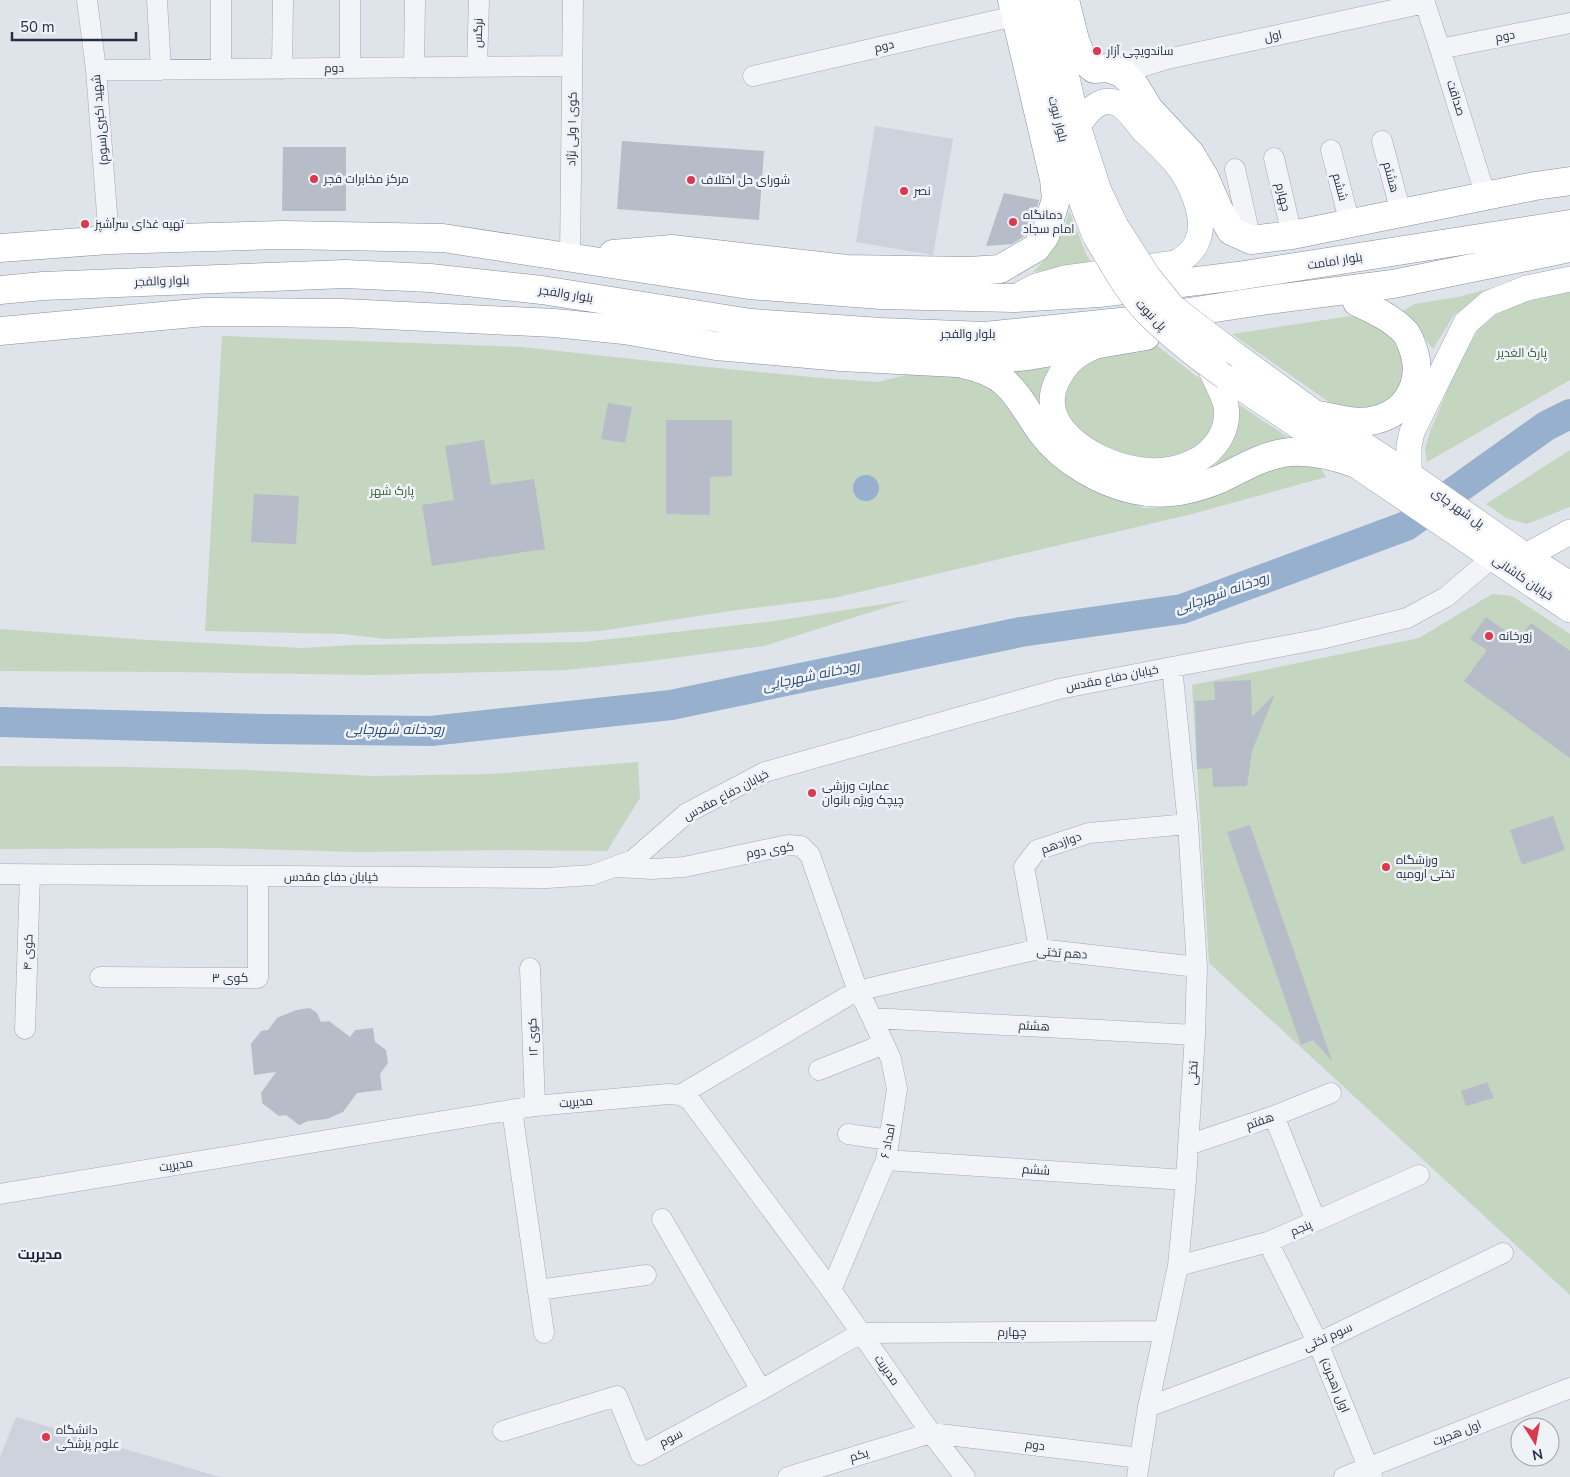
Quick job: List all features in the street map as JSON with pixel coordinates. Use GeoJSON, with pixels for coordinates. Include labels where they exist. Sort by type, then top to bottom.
{"type":"FeatureCollection","features":[{"type":"Feature","properties":{"kind":"highway"},"geometry":{"type":"LineString","coordinates":[[1065,0],[1075,40],[1083,60],[1094,69],[1108,68],[1122,74],[1135,86],[1158,121],[1178,138],[1190,153],[1205,178],[1219,210],[1231,231],[1251,240],[1292,235],[1570,181]]}},
{"type":"Feature","properties":{"kind":"highway"},"geometry":{"type":"LineString","coordinates":[[570,258],[672,248],[847,270],[960,271],[1000,269],[1018,260],[1036,248],[1045,236],[1056,199],[1054,179],[1019,5]]}},
{"type":"Feature","properties":{"kind":"highway","name":"بلوار امامت"},"geometry":{"type":"LineString","coordinates":[[1014,298],[1098,293],[1238,276],[1570,224]]}},
{"type":"Feature","properties":{"kind":"highway"},"geometry":{"type":"LineString","coordinates":[[0,248],[109,240],[283,235],[443,238],[749,285],[881,295],[1014,298]]}},
{"type":"Feature","properties":{"kind":"highway"},"geometry":{"type":"LineString","coordinates":[[957,363],[1028,356],[1356,302],[1393,284],[1570,248]]}},
{"type":"Feature","properties":{"kind":"highway","name":"بلوار والفجر"},"geometry":{"type":"LineString","coordinates":[[0,290],[44,286],[345,274],[430,278],[542,290],[751,323],[881,332],[985,336],[1130,321],[1275,299],[1393,284]]}},
{"type":"Feature","properties":{"kind":"highway"},"geometry":{"type":"LineString","coordinates":[[1318,415],[1354,421],[1375,420],[1397,410],[1411,395],[1417,377],[1415,353],[1407,333],[1388,318],[1356,302]]}},
{"type":"Feature","properties":{"kind":"highway"},"geometry":{"type":"LineString","coordinates":[[0,331],[204,312],[343,313],[554,323],[624,330],[716,346],[841,357],[957,363],[979,367],[1001,378],[1022,401],[1043,434],[1062,455],[1102,478],[1134,490],[1160,494],[1183,491],[1212,482],[1262,458],[1285,453],[1332,456],[1354,464]]}},
{"type":"Feature","properties":{"kind":"main road","name":"بلوار نبوت"},"geometry":{"type":"LineString","coordinates":[[1049,0],[1078,126],[1099,192],[1106,231]]}},
{"type":"Feature","properties":{"kind":"main road","name":"بلوار نبوت"},"geometry":{"type":"LineString","coordinates":[[1019,5],[1081,203],[1106,231]]}},
{"type":"Feature","properties":{"kind":"main road"},"geometry":{"type":"LineString","coordinates":[[1014,298],[1036,286],[1065,278],[1176,263],[1188,255],[1197,244],[1201,224],[1198,210],[1193,193],[1181,170],[1125,109],[1114,102],[1100,103],[1088,112],[1078,126]]}},
{"type":"Feature","properties":{"kind":"main road","name":"پل نبوت"},"geometry":{"type":"LineString","coordinates":[[1106,231],[1173,306],[1229,350],[1318,415]]}},
{"type":"Feature","properties":{"kind":"main road","name":"پل نبوت"},"geometry":{"type":"LineString","coordinates":[[1106,231],[1127,288],[1147,313],[1216,371],[1354,464]]}},
{"type":"Feature","properties":{"kind":"main road"},"geometry":{"type":"LineString","coordinates":[[1409,474],[1409,446],[1412,432],[1466,323],[1489,303],[1527,288],[1570,279]]}},
{"type":"Feature","properties":{"kind":"main road"},"geometry":{"type":"LineString","coordinates":[[1104,343],[1074,356],[1062,372],[1053,389],[1053,410],[1061,429],[1074,442],[1101,458],[1128,468],[1145,471],[1180,467],[1208,454],[1224,432],[1226,418],[1226,404],[1216,371]]}},
{"type":"Feature","properties":{"kind":"main road","name":"پل شهر چای"},"geometry":{"type":"LineString","coordinates":[[1318,415],[1409,474],[1500,550]]}},
{"type":"Feature","properties":{"kind":"main road","name":"پل شهر چای"},"geometry":{"type":"LineString","coordinates":[[1354,464],[1388,489],[1500,550]]}},
{"type":"Feature","properties":{"kind":"main road"},"geometry":{"type":"LineString","coordinates":[[1500,550],[1570,532]]}},
{"type":"Feature","properties":{"kind":"main road","name":"خیابان کاشانی"},"geometry":{"type":"LineString","coordinates":[[1500,550],[1570,584]]}},
{"type":"Feature","properties":{"kind":"main road","name":"خیابان کاشانی"},"geometry":{"type":"LineString","coordinates":[[1500,550],[1570,610]]}},
{"type":"Feature","properties":{"kind":"street","name":"شهید اکبری(سوم)"},"geometry":{"type":"LineString","coordinates":[[87,0],[96,70],[109,240]]}},
{"type":"Feature","properties":{"kind":"street"},"geometry":{"type":"LineString","coordinates":[[157,0],[161,70]]}},
{"type":"Feature","properties":{"kind":"street"},"geometry":{"type":"LineString","coordinates":[[221,0],[221,69]]}},
{"type":"Feature","properties":{"kind":"street"},"geometry":{"type":"LineString","coordinates":[[282,0],[282,69]]}},
{"type":"Feature","properties":{"kind":"street"},"geometry":{"type":"LineString","coordinates":[[350,0],[350,68]]}},
{"type":"Feature","properties":{"kind":"street"},"geometry":{"type":"LineString","coordinates":[[414,68],[415,0]]}},
{"type":"Feature","properties":{"kind":"street","name":"نرگس"},"geometry":{"type":"LineString","coordinates":[[477,67],[479,0]]}},
{"type":"Feature","properties":{"kind":"street","name":"کوی ۱ ولی نژاد"},"geometry":{"type":"LineString","coordinates":[[570,258],[573,0]]}},
{"type":"Feature","properties":{"kind":"street","name":"اول"},"geometry":{"type":"LineString","coordinates":[[1122,74],[1167,59],[1424,1]]}},
{"type":"Feature","properties":{"kind":"street","name":"صداقت"},"geometry":{"type":"LineString","coordinates":[[1424,1],[1486,196]]}},
{"type":"Feature","properties":{"kind":"street","name":"دوم"},"geometry":{"type":"LineString","coordinates":[[753,76],[1019,5]]}},
{"type":"Feature","properties":{"kind":"street","name":"دوم"},"geometry":{"type":"LineString","coordinates":[[1440,49],[1570,23]]}},
{"type":"Feature","properties":{"kind":"street","name":"دوم"},"geometry":{"type":"LineString","coordinates":[[96,70],[572,66]]}},
{"type":"Feature","properties":{"kind":"street","name":"هشتم"},"geometry":{"type":"LineString","coordinates":[[1382,142],[1401,213]]}},
{"type":"Feature","properties":{"kind":"street","name":"ششم"},"geometry":{"type":"LineString","coordinates":[[1330,150],[1350,224]]}},
{"type":"Feature","properties":{"kind":"street","name":"چهارم"},"geometry":{"type":"LineString","coordinates":[[1274,158],[1292,235]]}},
{"type":"Feature","properties":{"kind":"street"},"geometry":{"type":"LineString","coordinates":[[1235,169],[1251,240]]}},
{"type":"Feature","properties":{"kind":"street","name":"خیابان دفاع مقدس"},"geometry":{"type":"LineString","coordinates":[[0,874],[547,878],[592,875],[633,860],[687,813],[765,772],[1059,689],[1321,639],[1407,618],[1446,597],[1500,550]]}},
{"type":"Feature","properties":{"kind":"street","name":"تختی"},"geometry":{"type":"LineString","coordinates":[[1138,1468],[1148,1407],[1178,1266],[1196,1035],[1198,967],[1188,824],[1172,666]]}},
{"type":"Feature","properties":{"kind":"street","name":"دوازدهم"},"geometry":{"type":"LineString","coordinates":[[1038,949],[1024,867],[1037,850],[1089,833],[1188,824]]}},
{"type":"Feature","properties":{"kind":"street","name":"کوی دوم"},"geometry":{"type":"LineString","coordinates":[[614,867],[652,869],[684,867],[788,845],[801,846],[810,855],[858,992]]}},
{"type":"Feature","properties":{"kind":"street","name":"کوی ۴"},"geometry":{"type":"LineString","coordinates":[[25,1030],[30,875]]}},
{"type":"Feature","properties":{"kind":"street","name":"کوی ۳"},"geometry":{"type":"LineString","coordinates":[[100,977],[258,978],[258,876]]}},
{"type":"Feature","properties":{"kind":"street","name":"دهم تختی"},"geometry":{"type":"LineString","coordinates":[[680,1095],[858,992],[1038,949],[1198,967]]}},
{"type":"Feature","properties":{"kind":"street","name":"کوی ۱۲"},"geometry":{"type":"LineString","coordinates":[[530,968],[535,1106]]}},
{"type":"Feature","properties":{"kind":"street","name":"امداد ۶"},"geometry":{"type":"LineString","coordinates":[[830,1290],[887,1150],[897,1089],[891,1059],[858,992]]}},
{"type":"Feature","properties":{"kind":"street","name":"هشتم"},"geometry":{"type":"LineString","coordinates":[[872,1018],[1196,1035]]}},
{"type":"Feature","properties":{"kind":"street"},"geometry":{"type":"LineString","coordinates":[[819,1070],[884,1044]]}},
{"type":"Feature","properties":{"kind":"street","name":"هفتم"},"geometry":{"type":"LineString","coordinates":[[1188,1146],[1274,1116],[1332,1093]]}},
{"type":"Feature","properties":{"kind":"street","name":"مدیریت"},"geometry":{"type":"LineString","coordinates":[[0,1194],[535,1106],[668,1094],[680,1095],[690,1100],[830,1290],[931,1433],[966,1477]]}},
{"type":"Feature","properties":{"kind":"street"},"geometry":{"type":"LineString","coordinates":[[512,1110],[544,1333]]}},
{"type":"Feature","properties":{"kind":"street"},"geometry":{"type":"LineString","coordinates":[[1274,1116],[1316,1222]]}},
{"type":"Feature","properties":{"kind":"street","name":"ششم"},"geometry":{"type":"LineString","coordinates":[[848,1134],[887,1150],[1186,1180]]}},
{"type":"Feature","properties":{"kind":"street","name":"پنجم"},"geometry":{"type":"LineString","coordinates":[[1178,1266],[1268,1242],[1419,1175]]}},
{"type":"Feature","properties":{"kind":"street"},"geometry":{"type":"LineString","coordinates":[[662,1219],[761,1390]]}},
{"type":"Feature","properties":{"kind":"street","name":"اول (هجرت)"},"geometry":{"type":"LineString","coordinates":[[1268,1242],[1318,1343],[1370,1472]]}},
{"type":"Feature","properties":{"kind":"street","name":"سوم تختی"},"geometry":{"type":"LineString","coordinates":[[1148,1407],[1318,1343],[1502,1253]]}},
{"type":"Feature","properties":{"kind":"street"},"geometry":{"type":"LineString","coordinates":[[538,1290],[646,1275]]}},
{"type":"Feature","properties":{"kind":"street","name":"چهارم"},"geometry":{"type":"LineString","coordinates":[[861,1333],[1164,1331]]}},
{"type":"Feature","properties":{"kind":"street","name":"سوم"},"geometry":{"type":"LineString","coordinates":[[503,1430],[617,1396],[641,1455],[861,1333]]}},
{"type":"Feature","properties":{"kind":"street","name":"اول هجرت"},"geometry":{"type":"LineString","coordinates":[[1344,1477],[1370,1472],[1570,1388]]}},
{"type":"Feature","properties":{"kind":"street","name":"دوم"},"geometry":{"type":"LineString","coordinates":[[931,1433],[1138,1468]]}},
{"type":"Feature","properties":{"kind":"street","name":"یکم"},"geometry":{"type":"LineString","coordinates":[[788,1477],[931,1433]]}},
{"type":"Feature","properties":{"kind":"shaded area","name":"نصر"},"geometry":{"type":"Polygon","coordinates":[[[875,126],[953,139],[933,255],[856,242],[875,126]]]}},
{"type":"Feature","properties":{"kind":"shaded area","name":"دانشگاه علوم پزشکی"},"geometry":{"type":"Polygon","coordinates":[[[16,1417],[220,1477],[0,1477],[0,1457],[16,1417]]]}},
{"type":"Feature","properties":{"kind":"green space"},"geometry":{"type":"Polygon","coordinates":[[[1069,211],[1086,254],[1092,264],[1033,272],[1060,238],[1069,211]]]}},
{"type":"Feature","properties":{"kind":"green space"},"geometry":{"type":"Polygon","coordinates":[[[1499,286],[1454,315],[1433,349],[1403,311],[1414,304],[1458,297],[1499,286]]]}},
{"type":"Feature","properties":{"kind":"green space","name":"پارک الغدیر"},"geometry":{"type":"Polygon","coordinates":[[[1570,292],[1570,380],[1427,462],[1425,449],[1431,429],[1460,361],[1483,322],[1506,306],[1570,292]]]}},
{"type":"Feature","properties":{"kind":"green space"},"geometry":{"type":"Polygon","coordinates":[[[1357,315],[1399,337],[1408,378],[1385,409],[1346,414],[1232,334],[1357,315]]]}},
{"type":"Feature","properties":{"kind":"green space","name":"پارک شهر"},"geometry":{"type":"Polygon","coordinates":[[[222,336],[521,347],[707,367],[878,382],[914,373],[977,378],[993,387],[1086,486],[1144,508],[1179,506],[1206,499],[1237,487],[1265,471],[1286,465],[1309,465],[1321,469],[1326,477],[1192,514],[834,598],[737,610],[600,631],[385,639],[344,634],[205,631],[222,336]]]}},
{"type":"Feature","properties":{"kind":"green space"},"geometry":{"type":"Polygon","coordinates":[[[1151,341],[1209,386],[1218,418],[1200,452],[1170,463],[1111,456],[1065,417],[1064,389],[1074,366],[1151,341]]]}},
{"type":"Feature","properties":{"kind":"green space"},"geometry":{"type":"Polygon","coordinates":[[[1050,364],[1045,383],[1047,423],[993,365],[1050,364]]]}},
{"type":"Feature","properties":{"kind":"green space"},"geometry":{"type":"Polygon","coordinates":[[[1235,402],[1301,446],[1206,476],[1233,440],[1238,427],[1235,402]]]}},
{"type":"Feature","properties":{"kind":"green space"},"geometry":{"type":"Polygon","coordinates":[[[1570,450],[1570,507],[1527,524],[1506,518],[1486,504],[1570,450]]]}},
{"type":"Feature","properties":{"kind":"green space","name":"ورزشگاه تختی ارومیه"},"geometry":{"type":"Polygon","coordinates":[[[1492,594],[1512,596],[1570,634],[1570,1295],[1209,963],[1192,685],[1419,638],[1492,594]]]}},
{"type":"Feature","properties":{"kind":"green space"},"geometry":{"type":"Polygon","coordinates":[[[909,600],[764,646],[566,670],[373,675],[0,671],[0,629],[148,640],[303,648],[352,645],[584,642],[775,621],[909,600]]]}},
{"type":"Feature","properties":{"kind":"green space"},"geometry":{"type":"Polygon","coordinates":[[[638,762],[640,798],[607,851],[358,852],[219,848],[0,849],[0,766],[250,770],[371,776],[492,774],[638,762]]]}},
{"type":"Feature","properties":{"kind":"water"},"geometry":{"type":"Polygon","coordinates":[[[866,475],[875,479],[879,488],[875,497],[866,501],[857,497],[853,488],[857,479],[866,475]]]}},
{"type":"Feature","properties":{"kind":"building","name":"شورای حل اختلاف"},"geometry":{"type":"Polygon","coordinates":[[[622,141],[764,151],[759,220],[617,209],[622,141]]]}},
{"type":"Feature","properties":{"kind":"building","name":"مرکز مخابرات فجر"},"geometry":{"type":"Polygon","coordinates":[[[283,147],[346,147],[346,211],[282,211],[283,147]]]}},
{"type":"Feature","properties":{"kind":"building","name":"دمانگاه امام سجاد"},"geometry":{"type":"Polygon","coordinates":[[[1004,193],[1039,200],[1033,222],[1023,237],[1012,244],[986,246],[1004,193]]]}},
{"type":"Feature","properties":{"kind":"building"},"geometry":{"type":"Polygon","coordinates":[[[608,403],[632,407],[625,443],[601,439],[608,403]]]}},
{"type":"Feature","properties":{"kind":"building"},"geometry":{"type":"Polygon","coordinates":[[[666,420],[732,420],[732,476],[710,477],[710,515],[666,514],[666,420]]]}},
{"type":"Feature","properties":{"kind":"building"},"geometry":{"type":"Polygon","coordinates":[[[484,440],[491,485],[534,479],[545,549],[432,566],[422,505],[454,500],[445,446],[484,440]]]}},
{"type":"Feature","properties":{"kind":"building"},"geometry":{"type":"Polygon","coordinates":[[[254,494],[299,496],[296,544],[251,542],[254,494]]]}},
{"type":"Feature","properties":{"kind":"building"},"geometry":{"type":"Polygon","coordinates":[[[1486,617],[1518,640],[1531,623],[1570,651],[1570,758],[1464,681],[1487,650],[1470,639],[1486,617]]]}},
{"type":"Feature","properties":{"kind":"building"},"geometry":{"type":"Polygon","coordinates":[[[1251,680],[1252,717],[1275,694],[1252,751],[1247,786],[1213,787],[1212,768],[1197,769],[1195,701],[1215,700],[1214,682],[1251,680]]]}},
{"type":"Feature","properties":{"kind":"building"},"geometry":{"type":"Polygon","coordinates":[[[1553,816],[1565,850],[1522,865],[1510,830],[1553,816]]]}},
{"type":"Feature","properties":{"kind":"building"},"geometry":{"type":"Polygon","coordinates":[[[1250,825],[1332,1061],[1313,1040],[1301,1045],[1227,832],[1250,825]]]}},
{"type":"Feature","properties":{"kind":"building"},"geometry":{"type":"Polygon","coordinates":[[[310,1008],[317,1013],[321,1022],[329,1021],[350,1037],[355,1030],[373,1028],[375,1042],[386,1050],[388,1063],[380,1074],[382,1090],[357,1093],[343,1112],[327,1119],[308,1121],[299,1125],[286,1115],[279,1116],[262,1103],[261,1093],[276,1072],[254,1075],[251,1044],[261,1031],[268,1030],[277,1018],[296,1010],[310,1008]]]}},
{"type":"Feature","properties":{"kind":"building"},"geometry":{"type":"Polygon","coordinates":[[[1487,1082],[1494,1098],[1466,1106],[1461,1091],[1487,1082]]]}},
{"type":"Feature","properties":{"kind":"waterway","name":"رودخانه شهرچایی"},"geometry":{"type":"LineString","coordinates":[[0,722],[431,731],[671,705],[1021,632],[1182,609],[1406,526],[1546,426],[1570,414]]}},
{"type":"Feature","properties":{"kind":"place","name":"ساندویچی آزار"},"geometry":{"type":"Point","coordinates":[1097,51]}},
{"type":"Feature","properties":{"kind":"place","name":"مرکز مخابرات فجر"},"geometry":{"type":"Point","coordinates":[314,179]}},
{"type":"Feature","properties":{"kind":"place","name":"شورای حل اختلاف"},"geometry":{"type":"Point","coordinates":[691,180]}},
{"type":"Feature","properties":{"kind":"place","name":"نصر"},"geometry":{"type":"Point","coordinates":[904,191]}},
{"type":"Feature","properties":{"kind":"place","name":"دمانگاه امام سجاد"},"geometry":{"type":"Point","coordinates":[1013,222]}},
{"type":"Feature","properties":{"kind":"place","name":"تهیه غذای سرآشپز"},"geometry":{"type":"Point","coordinates":[85,224]}},
{"type":"Feature","properties":{"kind":"place","name":"زورخانه"},"geometry":{"type":"Point","coordinates":[1489,636]}},
{"type":"Feature","properties":{"kind":"place","name":"عمارت ورزشی چیچک ویژه بانوان"},"geometry":{"type":"Point","coordinates":[812,793]}},
{"type":"Feature","properties":{"kind":"place","name":"ورزشگاه تختی ارومیه"},"geometry":{"type":"Point","coordinates":[1386,867]}},
{"type":"Feature","properties":{"kind":"place","name":"دانشگاه علوم پزشکی"},"geometry":{"type":"Point","coordinates":[46,1437]}},
{"type":"Feature","properties":{"kind":"district","name":"مدیریت"},"geometry":{"type":"Point","coordinates":[40,1254]}}]}
